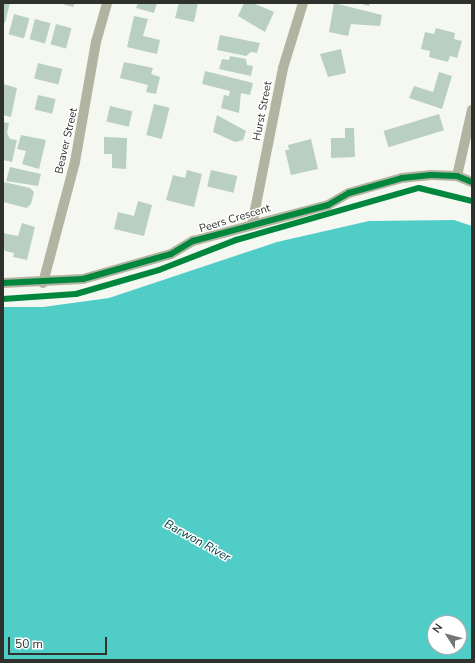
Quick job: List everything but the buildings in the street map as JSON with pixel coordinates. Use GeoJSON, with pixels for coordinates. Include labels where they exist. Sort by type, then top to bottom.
{"type":"FeatureCollection","features":[{"type":"Feature","properties":{"kind":"street","name":"Beaver Street"},"geometry":{"type":"LineString","coordinates":[[43,283],[75,162],[96,42],[107,3]]}},
{"type":"Feature","properties":{"kind":"street","name":"Hurst Street"},"geometry":{"type":"LineString","coordinates":[[252,225],[283,68],[303,3]]}},
{"type":"Feature","properties":{"kind":"street"},"geometry":{"type":"LineString","coordinates":[[457,176],[472,110]]}},
{"type":"Feature","properties":{"kind":"street","name":"Peers Crescent"},"geometry":{"type":"LineString","coordinates":[[3,283],[43,283],[83,279],[171,254],[187,243],[328,205],[349,193],[402,178],[457,176],[472,182]]}},
{"type":"Feature","properties":{"kind":"water","name":"Barwon River"},"geometry":{"type":"Polygon","coordinates":[[[454,220],[472,226],[472,660],[3,660],[3,307],[43,307],[109,298],[277,242],[369,221],[454,220]]]}},
{"type":"Feature","properties":{"kind":"cycle path"},"geometry":{"type":"LineString","coordinates":[[3,283],[83,279],[171,254],[193,241],[328,205],[349,193],[402,178],[431,175],[457,176],[472,182]]}},
{"type":"Feature","properties":{"kind":"cycle path"},"geometry":{"type":"LineString","coordinates":[[3,299],[76,294],[159,270],[236,240],[419,188],[472,201]]}}]}
